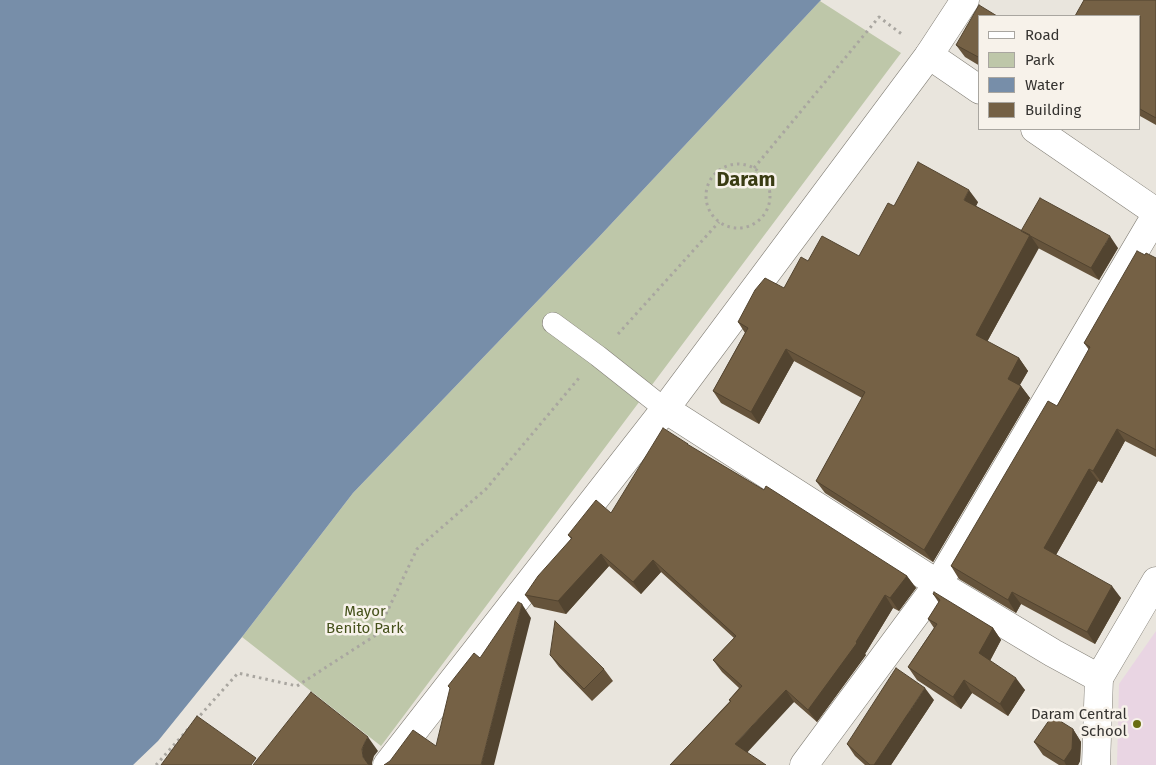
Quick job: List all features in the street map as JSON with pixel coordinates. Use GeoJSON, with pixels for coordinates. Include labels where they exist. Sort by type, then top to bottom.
{"type":"FeatureCollection","features":[{"type":"Feature","properties":{"kind":"street"},"geometry":{"type":"LineString","coordinates":[[387,765],[665,409],[929,55],[966,0]]}},
{"type":"Feature","properties":{"kind":"street"},"geometry":{"type":"LineString","coordinates":[[929,55],[978,89]]}},
{"type":"Feature","properties":{"kind":"street"},"geometry":{"type":"LineString","coordinates":[[804,765],[938,584],[1156,213],[1036,130]]}},
{"type":"Feature","properties":{"kind":"street"},"geometry":{"type":"LineString","coordinates":[[665,409],[938,584],[1053,653],[1099,678]]}},
{"type":"Feature","properties":{"kind":"street"},"geometry":{"type":"LineString","coordinates":[[1096,765],[1099,678],[1156,581]]}},
{"type":"Feature","properties":{"kind":"lane"},"geometry":{"type":"LineString","coordinates":[[553,323],[665,409]]}},
{"type":"Feature","properties":{"kind":"path"},"geometry":{"type":"LineString","coordinates":[[754,168],[879,17],[929,55]]}},
{"type":"Feature","properties":{"kind":"path"},"geometry":{"type":"LineString","coordinates":[[732,164],[744,164],[762,174],[768,183],[770,194],[770,204],[766,214],[758,222],[739,228],[728,227],[718,222],[711,215],[706,205],[705,194],[708,183],[714,174],[732,164]]}},
{"type":"Feature","properties":{"kind":"path"},"geometry":{"type":"LineString","coordinates":[[156,765],[238,673],[297,686],[376,635],[417,549],[486,489],[598,356],[718,222]]}},
{"type":"Feature","properties":{"kind":"shaded area","name":"Daram Central School"},"geometry":{"type":"Polygon","coordinates":[[[1156,631],[1156,765],[1117,765],[1119,684],[1156,631]]]}},
{"type":"Feature","properties":{"kind":"green space","name":"Mayor Benito Park"},"geometry":{"type":"Polygon","coordinates":[[[820,1],[901,53],[381,746],[242,637],[353,493],[597,239],[820,1]]]}},
{"type":"Feature","properties":{"kind":"water"},"geometry":{"type":"Polygon","coordinates":[[[0,0],[821,0],[597,239],[353,493],[242,637],[158,741],[133,765],[0,765],[0,0]]]}},
{"type":"Feature","properties":{"kind":"building"},"geometry":{"type":"Polygon","coordinates":[[[1084,0],[1156,0],[1156,118],[1141,110],[1141,15],[1076,15],[1084,0]]]}},
{"type":"Feature","properties":{"kind":"building"},"geometry":{"type":"Polygon","coordinates":[[[979,5],[995,15],[978,15],[978,57],[956,45],[979,5]]]}},
{"type":"Feature","properties":{"kind":"building"},"geometry":{"type":"Polygon","coordinates":[[[918,162],[969,190],[964,200],[1030,235],[976,335],[1019,358],[1008,379],[1021,386],[924,550],[816,481],[865,392],[786,349],[751,412],[713,391],[748,328],[738,322],[755,290],[765,278],[784,288],[801,257],[808,261],[822,236],[859,256],[888,203],[894,206],[918,162]]]}},
{"type":"Feature","properties":{"kind":"building"},"geometry":{"type":"Polygon","coordinates":[[[1040,198],[1110,236],[1091,268],[1021,231],[1040,198]]]}},
{"type":"Feature","properties":{"kind":"building"},"geometry":{"type":"Polygon","coordinates":[[[1137,251],[1156,258],[1156,450],[1117,429],[1093,471],[1089,469],[1044,548],[1112,586],[1087,632],[1012,592],[1008,600],[951,566],[1048,401],[1057,406],[1090,347],[1084,343],[1137,251]]]}},
{"type":"Feature","properties":{"kind":"building"},"geometry":{"type":"Polygon","coordinates":[[[663,428],[764,490],[766,486],[907,576],[890,598],[885,595],[857,643],[808,710],[786,690],[735,744],[766,765],[670,765],[731,701],[729,700],[742,686],[713,660],[736,636],[653,560],[633,582],[601,554],[558,601],[525,595],[538,576],[572,538],[568,535],[596,500],[611,513],[663,428]]]}},
{"type":"Feature","properties":{"kind":"building"},"geometry":{"type":"Polygon","coordinates":[[[934,592],[993,628],[979,653],[1016,678],[1000,704],[964,680],[953,697],[908,667],[937,624],[928,619],[940,600],[933,594],[934,592]]]}},
{"type":"Feature","properties":{"kind":"building"},"geometry":{"type":"Polygon","coordinates":[[[518,602],[522,604],[481,765],[384,765],[390,761],[413,730],[436,746],[450,688],[448,686],[474,653],[480,658],[518,602]]]}},
{"type":"Feature","properties":{"kind":"building"},"geometry":{"type":"Polygon","coordinates":[[[555,621],[604,669],[584,689],[550,655],[555,621]]]}},
{"type":"Feature","properties":{"kind":"building"},"geometry":{"type":"Polygon","coordinates":[[[896,668],[925,688],[874,765],[870,765],[847,744],[896,668]]]}},
{"type":"Feature","properties":{"kind":"building"},"geometry":{"type":"Polygon","coordinates":[[[311,692],[368,737],[362,749],[363,757],[371,765],[253,765],[311,692]]]}},
{"type":"Feature","properties":{"kind":"building"},"geometry":{"type":"Polygon","coordinates":[[[197,716],[256,758],[251,765],[161,765],[197,716]]]}},
{"type":"Feature","properties":{"kind":"building"},"geometry":{"type":"Polygon","coordinates":[[[1052,716],[1073,729],[1072,749],[1064,761],[1034,742],[1052,716]]]}},
{"type":"Feature","properties":{"kind":"place","name":"Daram Central School"},"geometry":{"type":"Point","coordinates":[1137,724]}},
{"type":"Feature","properties":{"kind":"district","name":"Daram"},"geometry":{"type":"Point","coordinates":[746,180]}}]}
